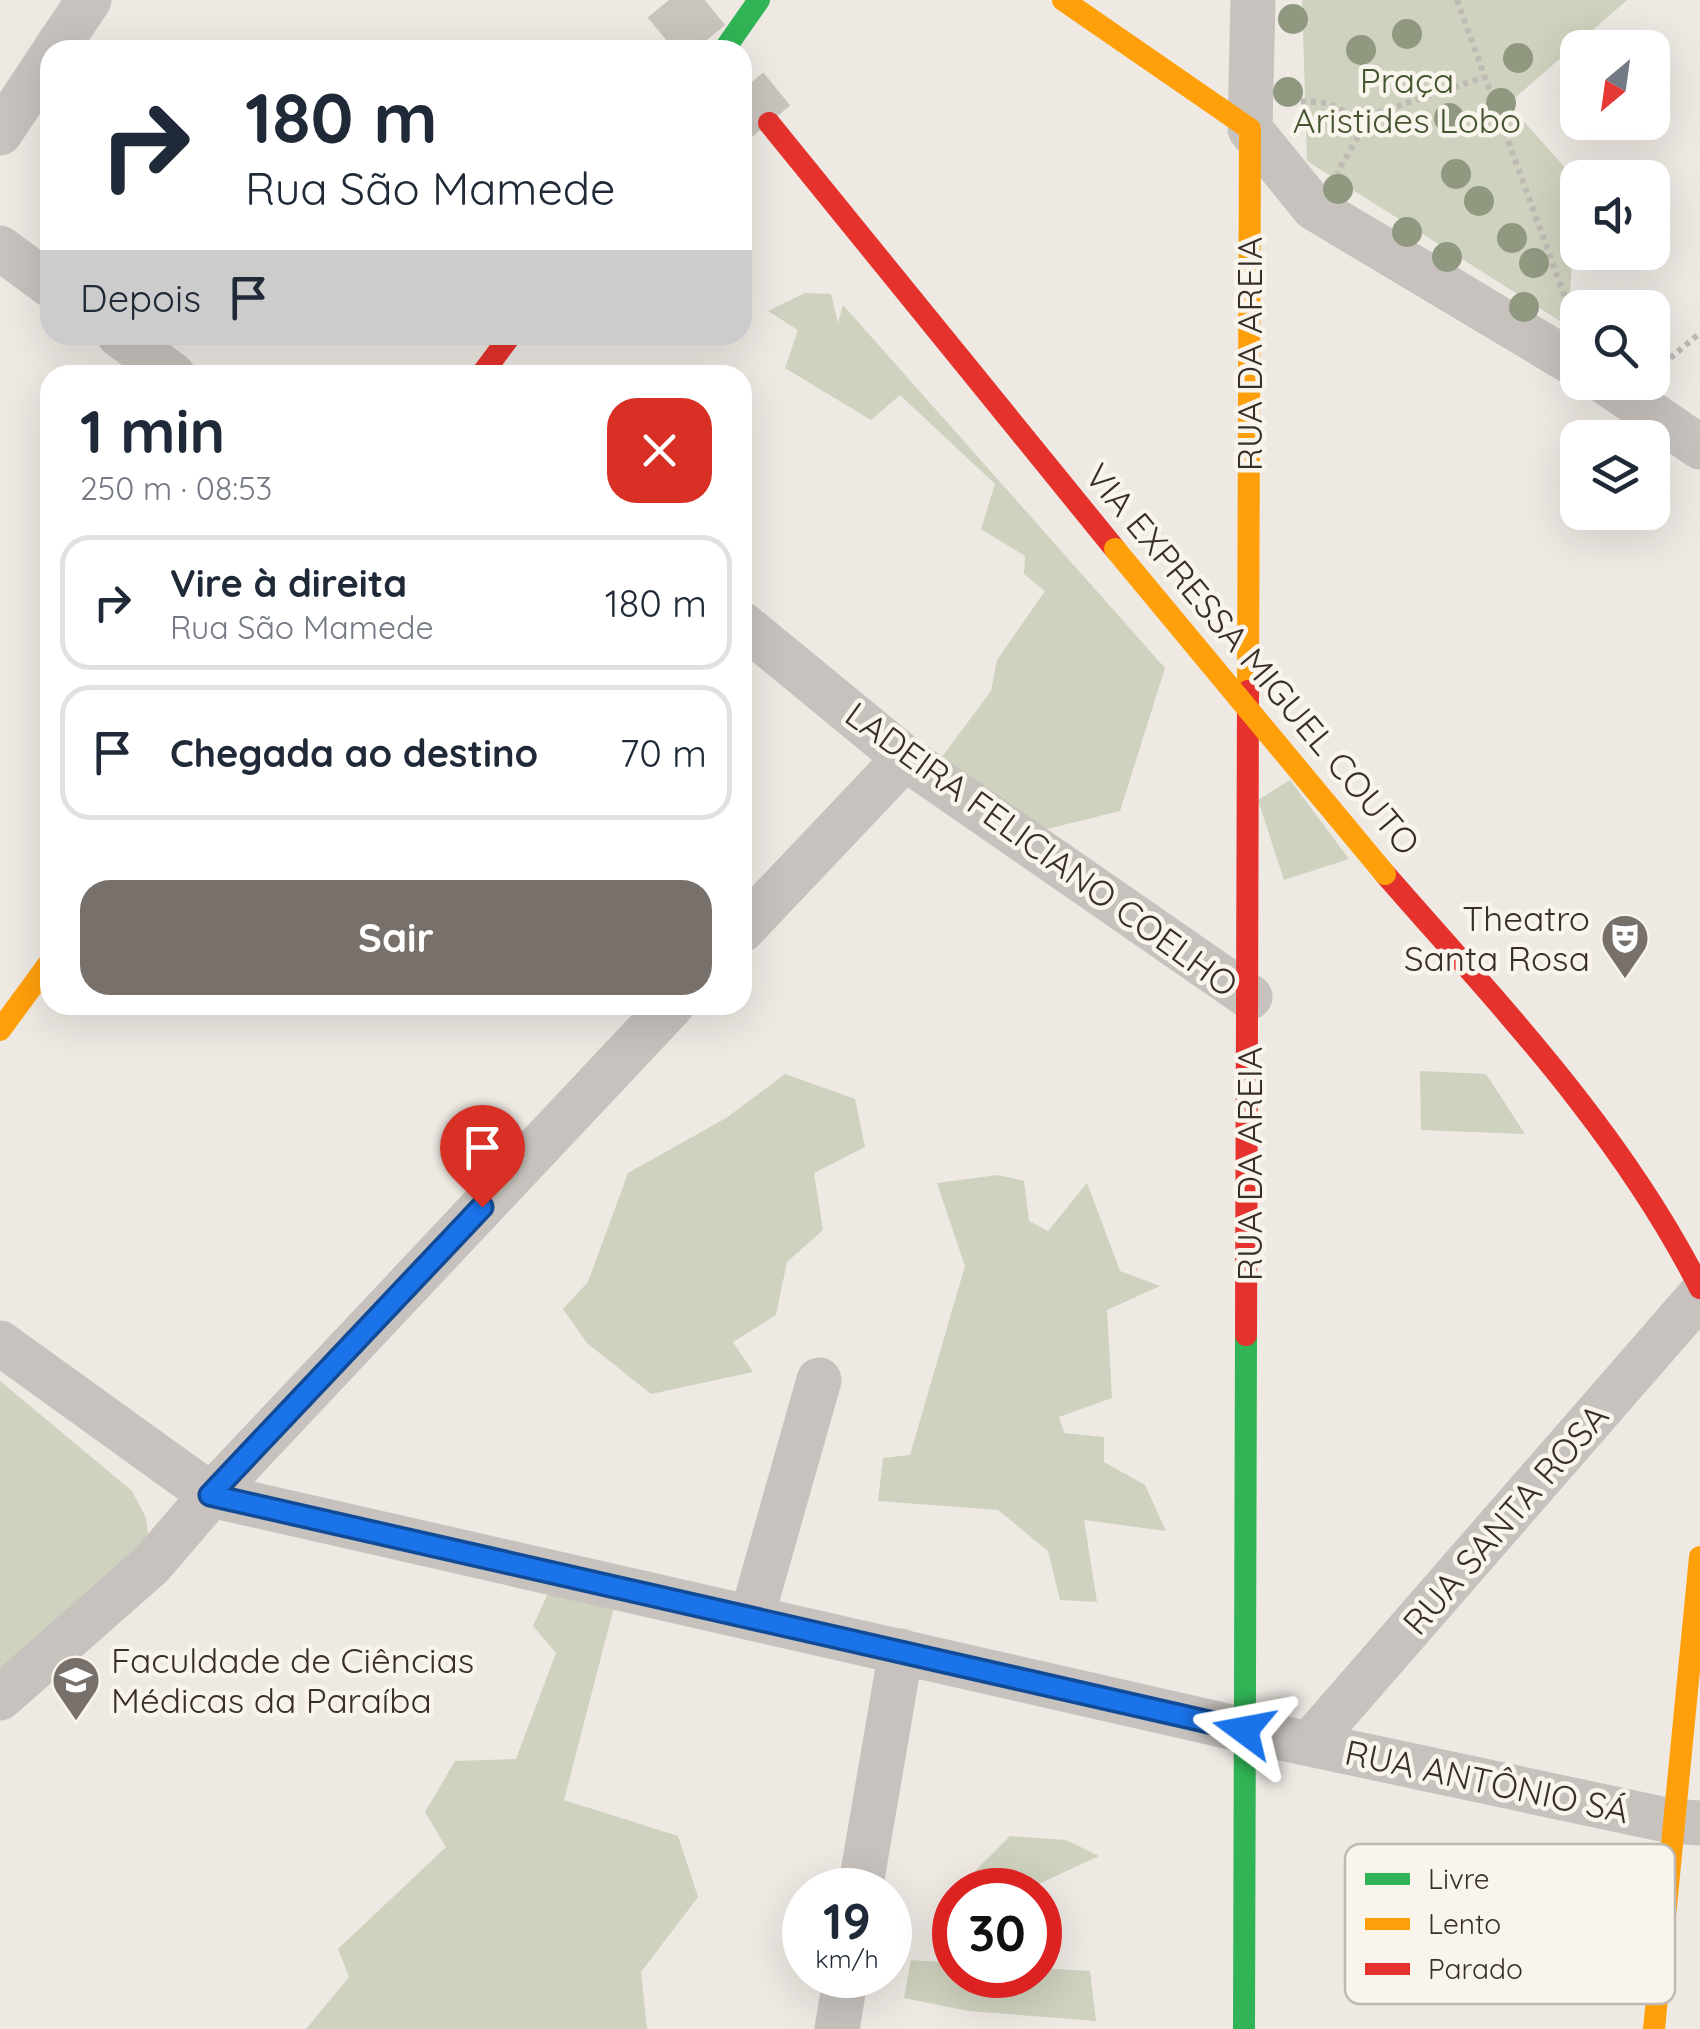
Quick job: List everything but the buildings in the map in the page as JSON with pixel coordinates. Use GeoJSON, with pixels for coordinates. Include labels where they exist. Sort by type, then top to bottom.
{"type":"FeatureCollection","features":[{"type":"Feature","properties":{"kind":"main road"},"geometry":{"type":"LineString","coordinates":[[731,40],[759,0]]}},
{"type":"Feature","properties":{"kind":"main road"},"geometry":{"type":"LineString","coordinates":[[1062,0],[1249,113]]}},
{"type":"Feature","properties":{"kind":"main road","name":"RUA DA AREIA"},"geometry":{"type":"LineString","coordinates":[[1244,2029],[1250,997],[1249,113]]}},
{"type":"Feature","properties":{"kind":"main road","name":"VIA EXPRESSA MIGUEL COUTO"},"geometry":{"type":"LineString","coordinates":[[770,123],[1115,549],[1593,1118],[1680,1242],[1700,1292]]}},
{"type":"Feature","properties":{"kind":"main road"},"geometry":{"type":"LineString","coordinates":[[0,1030],[40,976]]}},
{"type":"Feature","properties":{"kind":"main road"},"geometry":{"type":"LineString","coordinates":[[1675,1889],[1685,1822],[1700,1558]]}},
{"type":"Feature","properties":{"kind":"main road"},"geometry":{"type":"LineString","coordinates":[[1654,2029],[1658,2004]]}},
{"type":"Feature","properties":{"kind":"street"},"geometry":{"type":"LineString","coordinates":[[63,40],[89,0]]}},
{"type":"Feature","properties":{"kind":"street","name":"RUA DA AREIA"},"geometry":{"type":"LineString","coordinates":[[1249,113],[1253,0]]}},
{"type":"Feature","properties":{"kind":"street"},"geometry":{"type":"LineString","coordinates":[[0,133],[26,75]]}},
{"type":"Feature","properties":{"kind":"street"},"geometry":{"type":"LineString","coordinates":[[1249,113],[1314,208],[1560,355]]}},
{"type":"Feature","properties":{"kind":"street"},"geometry":{"type":"LineString","coordinates":[[0,248],[40,277]]}},
{"type":"Feature","properties":{"kind":"street"},"geometry":{"type":"LineString","coordinates":[[1631,400],[1700,447]]}},
{"type":"Feature","properties":{"kind":"street","name":"LADEIRA FELICIANO COELHO"},"geometry":{"type":"LineString","coordinates":[[752,632],[904,758],[1250,997]]}},
{"type":"Feature","properties":{"kind":"street"},"geometry":{"type":"LineString","coordinates":[[752,919],[904,758]]}},
{"type":"Feature","properties":{"kind":"street"},"geometry":{"type":"LineString","coordinates":[[0,1698],[152,1564],[210,1495],[663,1015]]}},
{"type":"Feature","properties":{"kind":"street","name":"RUA SANTA ROSA"},"geometry":{"type":"LineString","coordinates":[[1310,1743],[1700,1292]]}},
{"type":"Feature","properties":{"kind":"street"},"geometry":{"type":"LineString","coordinates":[[0,1343],[210,1495]]}},
{"type":"Feature","properties":{"kind":"street"},"geometry":{"type":"LineString","coordinates":[[752,1616],[819,1380]]}},
{"type":"Feature","properties":{"kind":"street","name":"RUA ANTÔNIO SÁ"},"geometry":{"type":"LineString","coordinates":[[210,1495],[1244,1730],[1685,1822]]}},
{"type":"Feature","properties":{"kind":"street"},"geometry":{"type":"LineString","coordinates":[[864,1868],[900,1652]]}},
{"type":"Feature","properties":{"kind":"street"},"geometry":{"type":"LineString","coordinates":[[837,2029],[842,1998]]}},
{"type":"Feature","properties":{"kind":"path"},"geometry":{"type":"LineString","coordinates":[[1457,0],[1563,290]]}},
{"type":"Feature","properties":{"kind":"path"},"geometry":{"type":"LineString","coordinates":[[1249,113],[1328,104],[1359,119],[1485,77]]}},
{"type":"Feature","properties":{"kind":"path"},"geometry":{"type":"LineString","coordinates":[[1314,208],[1353,148],[1359,119]]}},
{"type":"Feature","properties":{"kind":"path"},"geometry":{"type":"LineString","coordinates":[[1670,359],[1700,333]]}},
{"type":"Feature","properties":{"kind":"green space","name":"Praça Aristides Lobo"},"geometry":{"type":"Polygon","coordinates":[[[1302,0],[1627,0],[1593,30],[1560,30],[1560,59],[1508,104],[1560,162],[1560,270],[1571,270],[1570,290],[1560,290],[1560,321],[1307,161],[1302,0]]]}},
{"type":"Feature","properties":{"kind":"green space"},"geometry":{"type":"Polygon","coordinates":[[[805,293],[831,294],[838,323],[843,305],[1165,668],[1120,811],[1047,829],[936,765],[991,691],[997,660],[1045,591],[1024,574],[1025,556],[981,529],[995,484],[900,395],[871,420],[785,368],[798,330],[768,311],[805,293]]]}},
{"type":"Feature","properties":{"kind":"green space"},"geometry":{"type":"Polygon","coordinates":[[[1290,780],[1349,859],[1284,880],[1258,800],[1290,780]]]}},
{"type":"Feature","properties":{"kind":"green space"},"geometry":{"type":"Polygon","coordinates":[[[1420,1071],[1486,1074],[1525,1134],[1421,1130],[1420,1071]]]}},
{"type":"Feature","properties":{"kind":"green space"},"geometry":{"type":"Polygon","coordinates":[[[785,1074],[855,1099],[865,1147],[814,1173],[823,1230],[787,1262],[776,1315],[733,1342],[753,1372],[651,1394],[587,1343],[563,1309],[588,1282],[628,1173],[726,1118],[785,1074]]]}},
{"type":"Feature","properties":{"kind":"green space"},"geometry":{"type":"Polygon","coordinates":[[[998,1175],[1024,1181],[1029,1221],[1048,1231],[1087,1183],[1120,1271],[1160,1286],[1107,1310],[1112,1398],[1059,1417],[1064,1433],[1104,1437],[1104,1462],[1145,1485],[1166,1531],[1084,1520],[1097,1602],[1060,1600],[1048,1551],[998,1510],[878,1501],[883,1458],[910,1455],[965,1266],[937,1183],[998,1175]]]}},
{"type":"Feature","properties":{"kind":"green space"},"geometry":{"type":"Polygon","coordinates":[[[0,1381],[132,1491],[146,1518],[152,1562],[0,1696],[0,1381]]]}},
{"type":"Feature","properties":{"kind":"green space"},"geometry":{"type":"Polygon","coordinates":[[[550,1589],[615,1603],[564,1800],[678,1836],[698,1897],[641,1972],[647,2029],[306,2029],[349,1977],[338,1949],[446,1847],[425,1812],[455,1761],[516,1759],[556,1653],[533,1626],[550,1589]]]}},
{"type":"Feature","properties":{"kind":"green space"},"geometry":{"type":"Polygon","coordinates":[[[1010,1836],[1066,1840],[1099,1856],[1062,1873],[1062,1868],[978,1868],[1010,1836]]]}},
{"type":"Feature","properties":{"kind":"green space"},"geometry":{"type":"Polygon","coordinates":[[[912,1960],[932,1961],[932,1998],[1062,1998],[1062,1969],[1090,1971],[1096,2021],[969,2011],[904,1998],[912,1998],[912,1960]]]}},
{"type":"Feature","properties":{"kind":"tunnel"},"geometry":{"type":"LineString","coordinates":[[669,0],[702,40]]}},
{"type":"Feature","properties":{"kind":"tunnel"},"geometry":{"type":"LineString","coordinates":[[752,102],[769,123]]}},
{"type":"Feature","properties":{"kind":"traffic: fast"},"geometry":{"type":"LineString","coordinates":[[731,40],[759,0]]}},
{"type":"Feature","properties":{"kind":"traffic: fast"},"geometry":{"type":"LineString","coordinates":[[1244,2029],[1246,1335]]}},
{"type":"Feature","properties":{"kind":"traffic: slow"},"geometry":{"type":"LineString","coordinates":[[1063,0],[1250,129],[1248,691]]}},
{"type":"Feature","properties":{"kind":"traffic: slow"},"geometry":{"type":"LineString","coordinates":[[1115,549],[1385,874]]}},
{"type":"Feature","properties":{"kind":"traffic: slow"},"geometry":{"type":"LineString","coordinates":[[0,1030],[40,976]]}},
{"type":"Feature","properties":{"kind":"traffic: slow"},"geometry":{"type":"LineString","coordinates":[[1672,1844],[1700,1557]]}},
{"type":"Feature","properties":{"kind":"traffic: slow"},"geometry":{"type":"LineString","coordinates":[[1654,2029],[1656,2004]]}},
{"type":"Feature","properties":{"kind":"traffic: jam"},"geometry":{"type":"LineString","coordinates":[[769,123],[1115,549]]}},
{"type":"Feature","properties":{"kind":"traffic: jam"},"geometry":{"type":"LineString","coordinates":[[488,365],[504,345]]}},
{"type":"Feature","properties":{"kind":"traffic: jam"},"geometry":{"type":"LineString","coordinates":[[1246,1335],[1248,691]]}},
{"type":"Feature","properties":{"kind":"traffic: jam"},"geometry":{"type":"LineString","coordinates":[[1385,874],[1514,1021],[1595,1122],[1668,1230],[1700,1288]]}},
{"type":"Feature","properties":{"kind":"place","name":"Theatro Santa Rosa"},"geometry":{"type":"Point","coordinates":[1625,980]}},
{"type":"Feature","properties":{"kind":"place","name":"Faculdade de Ciências Médicas da Paraíba"},"geometry":{"type":"Point","coordinates":[76,1722]}},
{"type":"Feature","properties":{"kind":"route"},"geometry":{"type":"LineString","coordinates":[[482,1207],[210,1495],[1244,1730]]}}]}
